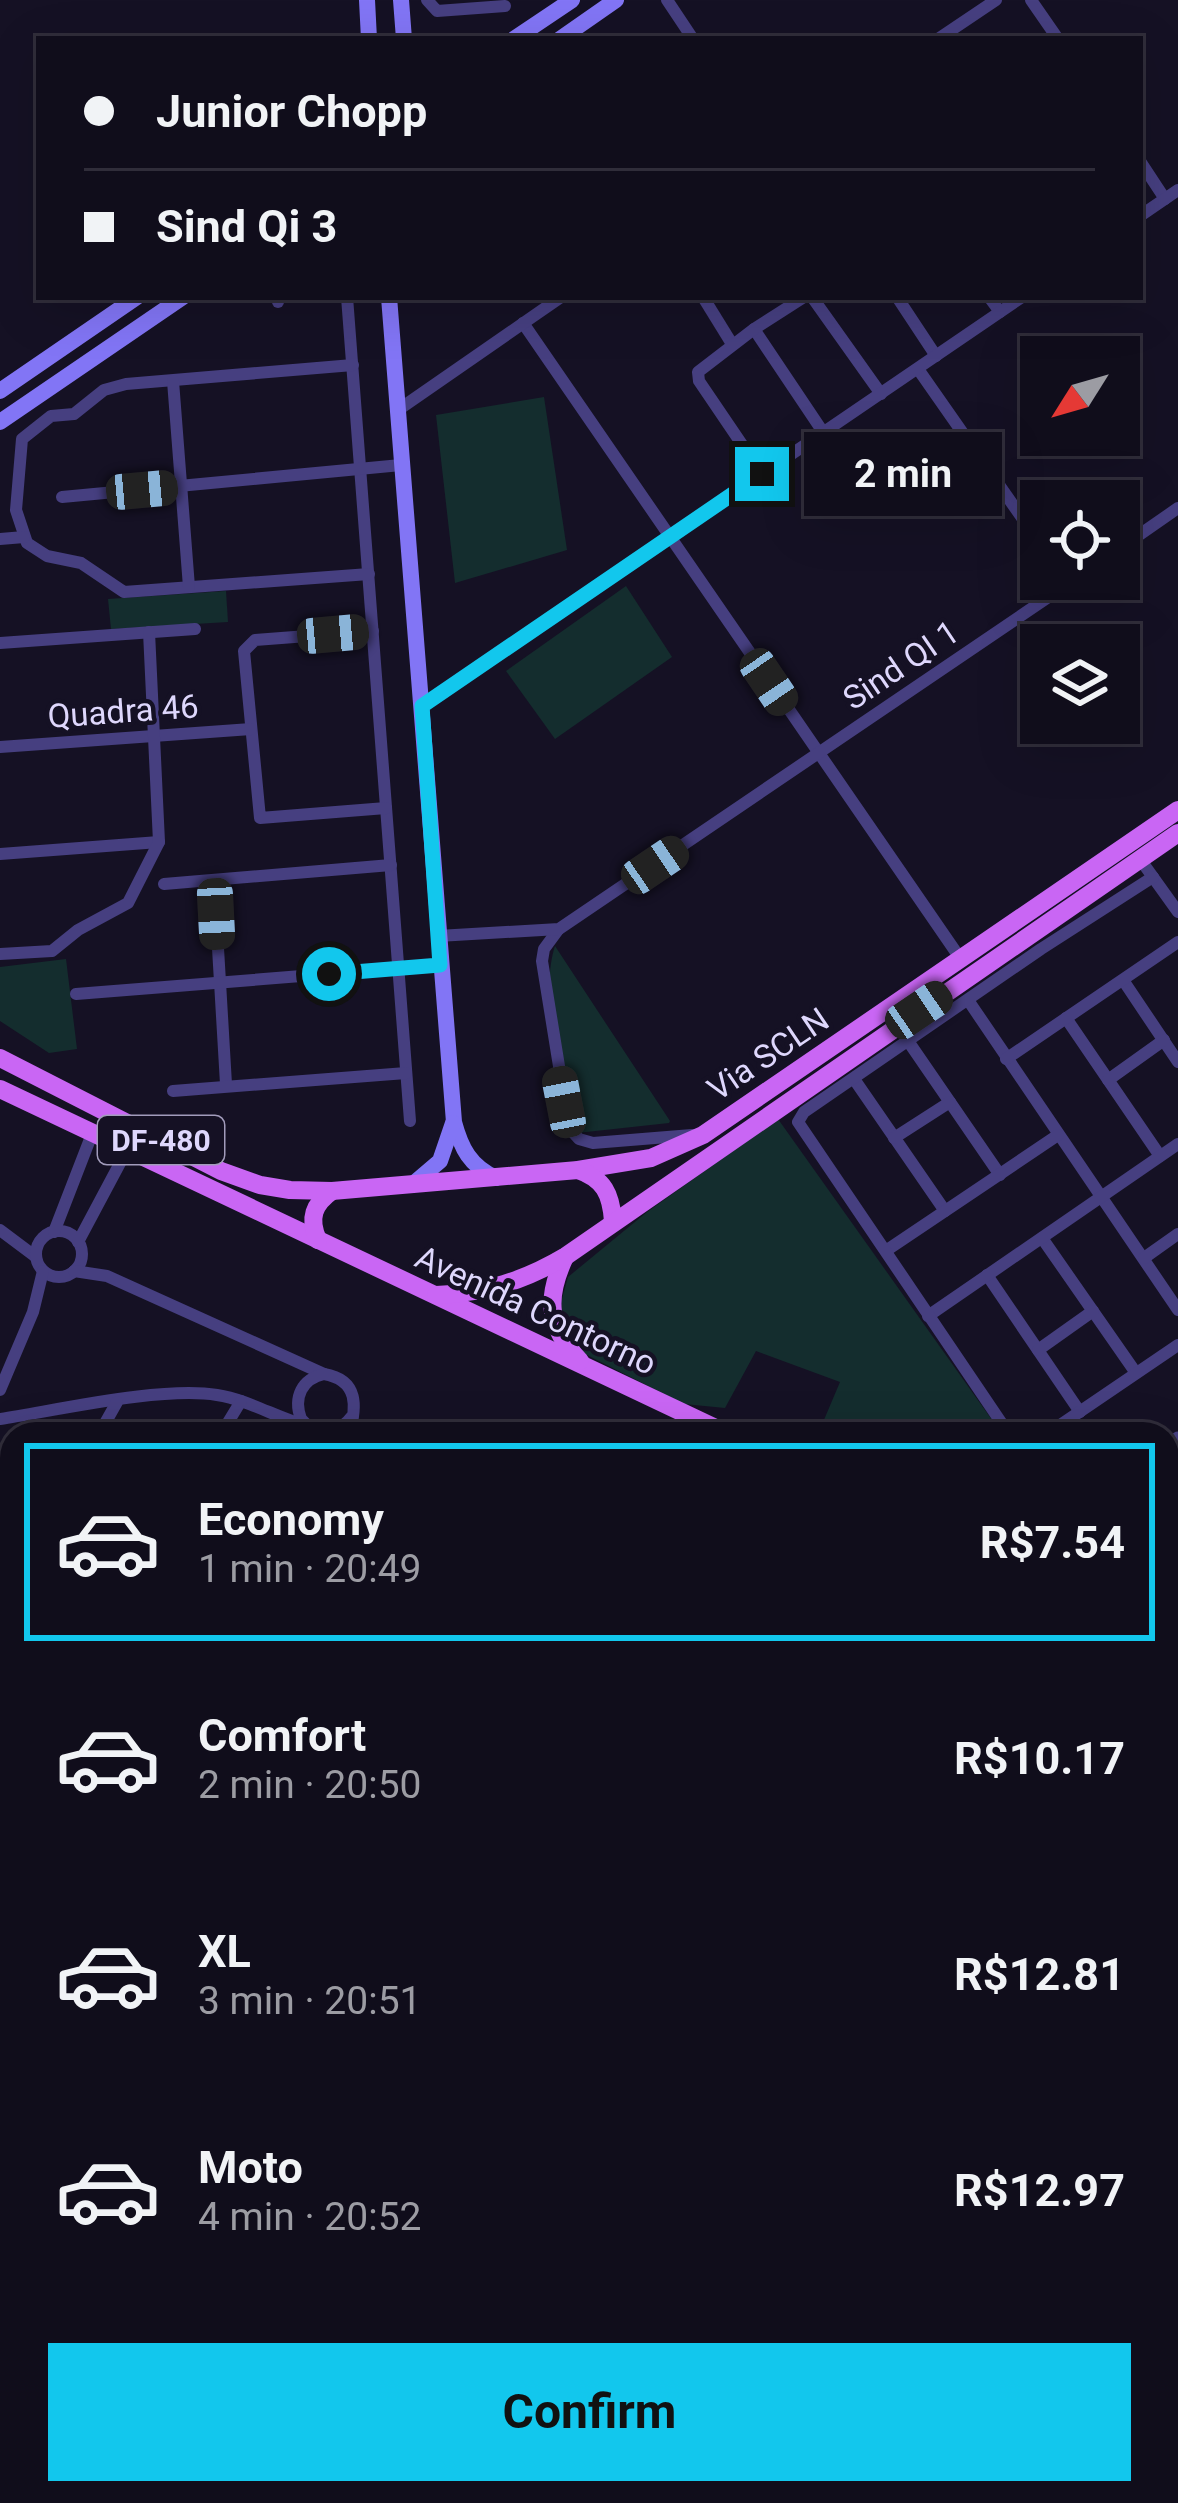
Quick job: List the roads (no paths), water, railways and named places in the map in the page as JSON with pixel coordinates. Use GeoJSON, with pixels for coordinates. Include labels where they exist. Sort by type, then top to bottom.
{"type":"FeatureCollection","features":[{"type":"Feature","properties":{"kind":"main road"},"geometry":{"type":"LineString","coordinates":[[367,0],[369,36]]}},
{"type":"Feature","properties":{"kind":"main road"},"geometry":{"type":"LineString","coordinates":[[401,0],[404,36]]}},
{"type":"Feature","properties":{"kind":"main road"},"geometry":{"type":"LineString","coordinates":[[518,36],[572,0]]}},
{"type":"Feature","properties":{"kind":"main road"},"geometry":{"type":"LineString","coordinates":[[564,36],[616,0]]}},
{"type":"Feature","properties":{"kind":"main road"},"geometry":{"type":"LineString","coordinates":[[16,411],[14,398],[0,391],[133,300]]}},
{"type":"Feature","properties":{"kind":"main road"},"geometry":{"type":"LineString","coordinates":[[0,422],[175,300]]}},
{"type":"Feature","properties":{"kind":"main road"},"geometry":{"type":"LineString","coordinates":[[389,300],[454,1122],[466,1155],[482,1172],[496,1178]]}},
{"type":"Feature","properties":{"kind":"main road"},"geometry":{"type":"LineString","coordinates":[[24,374],[26,388],[37,396]]}},
{"type":"Feature","properties":{"kind":"main road","name":"Via SCLN"},"geometry":{"type":"LineString","coordinates":[[766,1103],[960,958],[1178,810]]}},
{"type":"Feature","properties":{"kind":"main road","name":"Via SCLN"},"geometry":{"type":"LineString","coordinates":[[436,1295],[498,1288],[566,1256],[766,1103],[1178,833]]}},
{"type":"Feature","properties":{"kind":"main road","name":"DF-480"},"geometry":{"type":"LineString","coordinates":[[4,1063],[240,1179],[290,1190],[332,1191]]}},
{"type":"Feature","properties":{"kind":"main road","name":"DF-480"},"geometry":{"type":"LineString","coordinates":[[0,1089],[318,1240]]}},
{"type":"Feature","properties":{"kind":"main road","name":"Via SCLN"},"geometry":{"type":"LineString","coordinates":[[332,1191],[578,1170],[650,1158],[743,1119]]}},
{"type":"Feature","properties":{"kind":"main road"},"geometry":{"type":"LineString","coordinates":[[413,1184],[440,1161],[454,1122]]}},
{"type":"Feature","properties":{"kind":"main road"},"geometry":{"type":"LineString","coordinates":[[578,1170],[603,1184],[613,1220]]}},
{"type":"Feature","properties":{"kind":"main road"},"geometry":{"type":"LineString","coordinates":[[318,1240],[314,1210],[332,1191]]}},
{"type":"Feature","properties":{"kind":"main road","name":"Avenida Contorno"},"geometry":{"type":"LineString","coordinates":[[318,1240],[703,1422]]}},
{"type":"Feature","properties":{"kind":"main road"},"geometry":{"type":"LineString","coordinates":[[566,1256],[554,1286],[551,1316],[561,1340],[584,1365]]}},
{"type":"Feature","properties":{"kind":"street"},"geometry":{"type":"LineString","coordinates":[[427,0],[437,11],[505,6]]}},
{"type":"Feature","properties":{"kind":"street"},"geometry":{"type":"LineString","coordinates":[[667,0],[692,36]]}},
{"type":"Feature","properties":{"kind":"street"},"geometry":{"type":"LineString","coordinates":[[942,36],[996,0]]}},
{"type":"Feature","properties":{"kind":"street"},"geometry":{"type":"LineString","coordinates":[[1031,0],[1056,36]]}},
{"type":"Feature","properties":{"kind":"street"},"geometry":{"type":"LineString","coordinates":[[1143,166],[1165,199]]}},
{"type":"Feature","properties":{"kind":"street"},"geometry":{"type":"LineString","coordinates":[[1143,214],[1178,190]]}},
{"type":"Feature","properties":{"kind":"street"},"geometry":{"type":"LineString","coordinates":[[347,300],[410,1121]]}},
{"type":"Feature","properties":{"kind":"street"},"geometry":{"type":"LineString","coordinates":[[398,410],[557,300]]}},
{"type":"Feature","properties":{"kind":"street"},"geometry":{"type":"LineString","coordinates":[[705,300],[732,344]]}},
{"type":"Feature","properties":{"kind":"street"},"geometry":{"type":"LineString","coordinates":[[762,474],[698,375],[699,369],[803,300]]}},
{"type":"Feature","properties":{"kind":"street"},"geometry":{"type":"LineString","coordinates":[[810,300],[881,394]]}},
{"type":"Feature","properties":{"kind":"street"},"geometry":{"type":"LineString","coordinates":[[899,300],[936,356]]}},
{"type":"Feature","properties":{"kind":"street"},"geometry":{"type":"LineString","coordinates":[[991,300],[1000,312]]}},
{"type":"Feature","properties":{"kind":"street"},"geometry":{"type":"LineString","coordinates":[[422,706],[1018,300]]}},
{"type":"Feature","properties":{"kind":"street"},"geometry":{"type":"LineString","coordinates":[[524,323],[960,958]]}},
{"type":"Feature","properties":{"kind":"street"},"geometry":{"type":"LineString","coordinates":[[754,329],[823,432]]}},
{"type":"Feature","properties":{"kind":"street"},"geometry":{"type":"LineString","coordinates":[[353,365],[115,386],[74,414],[51,416],[32,428],[18,450],[16,510],[33,550],[76,561],[124,592],[369,574]]}},
{"type":"Feature","properties":{"kind":"street"},"geometry":{"type":"LineString","coordinates":[[918,369],[1020,515]]}},
{"type":"Feature","properties":{"kind":"street"},"geometry":{"type":"LineString","coordinates":[[173,381],[189,587]]}},
{"type":"Feature","properties":{"kind":"street"},"geometry":{"type":"LineString","coordinates":[[62,496],[401,465]]}},
{"type":"Feature","properties":{"kind":"street"},"geometry":{"type":"LineString","coordinates":[[1140,534],[1178,508]]}},
{"type":"Feature","properties":{"kind":"street"},"geometry":{"type":"LineString","coordinates":[[0,539],[24,537]]}},
{"type":"Feature","properties":{"kind":"street","name":"Sind QI 1"},"geometry":{"type":"LineString","coordinates":[[559,929],[1040,600]]}},
{"type":"Feature","properties":{"kind":"street"},"geometry":{"type":"LineString","coordinates":[[0,643],[195,629]]}},
{"type":"Feature","properties":{"kind":"street"},"geometry":{"type":"LineString","coordinates":[[373,631],[250,642],[244,651],[261,818],[386,808]]}},
{"type":"Feature","properties":{"kind":"street"},"geometry":{"type":"LineString","coordinates":[[0,955],[52,951],[78,930],[128,903],[159,842],[149,632]]}},
{"type":"Feature","properties":{"kind":"street","name":"Quadra 46"},"geometry":{"type":"LineString","coordinates":[[0,747],[250,729]]}},
{"type":"Feature","properties":{"kind":"street"},"geometry":{"type":"LineString","coordinates":[[0,854],[159,842]]}},
{"type":"Feature","properties":{"kind":"street"},"geometry":{"type":"LineString","coordinates":[[1140,859],[1178,912]]}},
{"type":"Feature","properties":{"kind":"street"},"geometry":{"type":"LineString","coordinates":[[164,884],[391,865]]}},
{"type":"Feature","properties":{"kind":"street"},"geometry":{"type":"LineString","coordinates":[[1001,1422],[799,1126],[804,1112],[1153,877]]}},
{"type":"Feature","properties":{"kind":"street"},"geometry":{"type":"LineString","coordinates":[[214,880],[226,1084]]}},
{"type":"Feature","properties":{"kind":"street"},"geometry":{"type":"LineString","coordinates":[[439,936],[559,929]]}},
{"type":"Feature","properties":{"kind":"street"},"geometry":{"type":"LineString","coordinates":[[559,929],[544,949],[542,962],[569,1128],[593,1143],[703,1135]]}},
{"type":"Feature","properties":{"kind":"street"},"geometry":{"type":"LineString","coordinates":[[1006,1059],[1178,942]]}},
{"type":"Feature","properties":{"kind":"street"},"geometry":{"type":"LineString","coordinates":[[76,994],[440,965]]}},
{"type":"Feature","properties":{"kind":"street"},"geometry":{"type":"LineString","coordinates":[[1123,980],[1178,1062]]}},
{"type":"Feature","properties":{"kind":"street"},"geometry":{"type":"LineString","coordinates":[[968,1000],[1178,1310]]}},
{"type":"Feature","properties":{"kind":"street"},"geometry":{"type":"LineString","coordinates":[[1066,1018],[1160,1156]]}},
{"type":"Feature","properties":{"kind":"street"},"geometry":{"type":"LineString","coordinates":[[1108,1080],[1164,1040]]}},
{"type":"Feature","properties":{"kind":"street"},"geometry":{"type":"LineString","coordinates":[[908,1041],[1000,1175]]}},
{"type":"Feature","properties":{"kind":"street"},"geometry":{"type":"LineString","coordinates":[[173,1090],[406,1073]]}},
{"type":"Feature","properties":{"kind":"street"},"geometry":{"type":"LineString","coordinates":[[854,1079],[945,1211]]}},
{"type":"Feature","properties":{"kind":"street"},"geometry":{"type":"LineString","coordinates":[[894,1138],[950,1102]]}},
{"type":"Feature","properties":{"kind":"street"},"geometry":{"type":"LineString","coordinates":[[0,1390],[33,1312],[48,1235],[92,1134]]}},
{"type":"Feature","properties":{"kind":"street"},"geometry":{"type":"LineString","coordinates":[[887,1250],[1058,1136]]}},
{"type":"Feature","properties":{"kind":"street"},"geometry":{"type":"LineString","coordinates":[[928,1316],[1178,1144]]}},
{"type":"Feature","properties":{"kind":"street"},"geometry":{"type":"LineString","coordinates":[[33,1312],[81,1261],[80,1246],[127,1150]]}},
{"type":"Feature","properties":{"kind":"street"},"geometry":{"type":"LineString","coordinates":[[0,1230],[72,1235],[107,1276]]}},
{"type":"Feature","properties":{"kind":"street"},"geometry":{"type":"LineString","coordinates":[[0,1230],[40,1264],[68,1274],[107,1276],[336,1376],[352,1390],[352,1422]]}},
{"type":"Feature","properties":{"kind":"street"},"geometry":{"type":"LineString","coordinates":[[1144,1258],[1178,1234]]}},
{"type":"Feature","properties":{"kind":"street"},"geometry":{"type":"LineString","coordinates":[[1042,1238],[1136,1373]]}},
{"type":"Feature","properties":{"kind":"street"},"geometry":{"type":"LineString","coordinates":[[987,1275],[1080,1412]]}},
{"type":"Feature","properties":{"kind":"street"},"geometry":{"type":"LineString","coordinates":[[1038,1350],[1094,1310]]}},
{"type":"Feature","properties":{"kind":"street"},"geometry":{"type":"LineString","coordinates":[[1065,1422],[1178,1345]]}},
{"type":"Feature","properties":{"kind":"street"},"geometry":{"type":"LineString","coordinates":[[295,1361],[304,1422]]}},
{"type":"Feature","properties":{"kind":"street"},"geometry":{"type":"LineString","coordinates":[[260,1408],[283,1407],[315,1376],[325,1374]]}},
{"type":"Feature","properties":{"kind":"street"},"geometry":{"type":"LineString","coordinates":[[0,1419],[193,1393],[241,1401],[293,1422]]}},
{"type":"Feature","properties":{"kind":"street"},"geometry":{"type":"LineString","coordinates":[[228,1422],[241,1401]]}},
{"type":"Feature","properties":{"kind":"street"},"geometry":{"type":"LineString","coordinates":[[106,1422],[117,1402]]}},
{"type":"Feature","properties":{"kind":"street"},"geometry":{"type":"LineString","coordinates":[[348,1422],[353,1415]]}}]}
